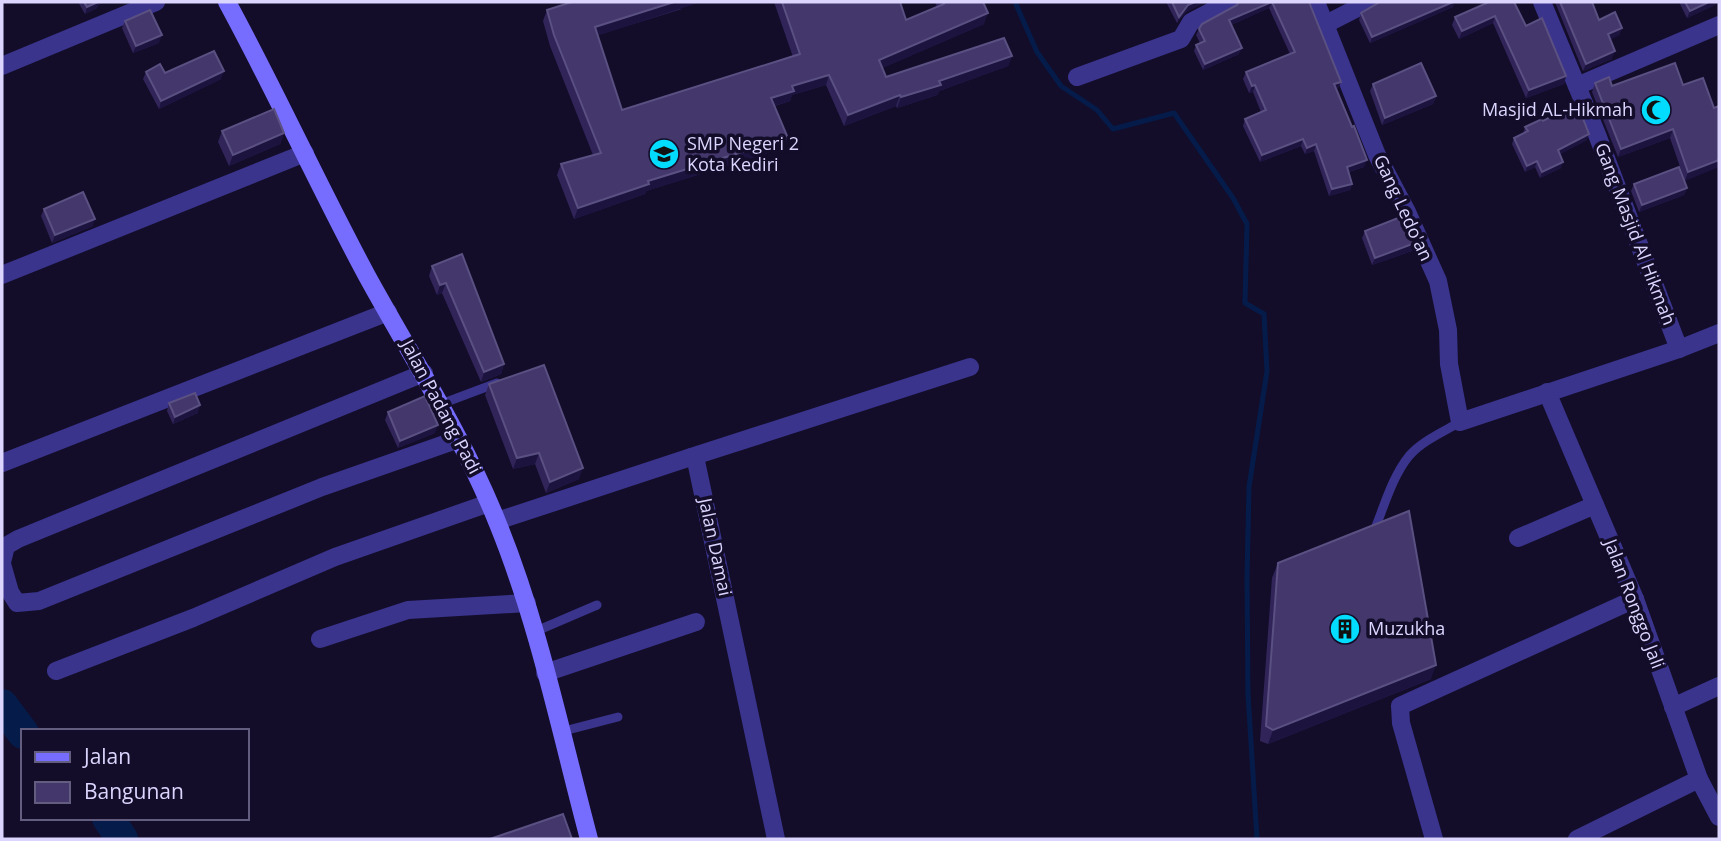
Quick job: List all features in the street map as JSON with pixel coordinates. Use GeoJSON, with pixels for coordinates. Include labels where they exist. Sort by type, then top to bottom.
{"type":"FeatureCollection","features":[{"type":"Feature","properties":{"kind":"main road","name":"Jalan Padang Padi"},"geometry":{"type":"LineString","coordinates":[[227,2],[367,275],[441,404],[497,521],[527,603],[589,839]]}},
{"type":"Feature","properties":{"kind":"street"},"geometry":{"type":"LineString","coordinates":[[2,66],[156,2]]}},
{"type":"Feature","properties":{"kind":"street"},"geometry":{"type":"LineString","coordinates":[[1077,77],[1181,38],[1191,22],[1229,2]]}},
{"type":"Feature","properties":{"kind":"street","name":"Gang Ledo'an"},"geometry":{"type":"LineString","coordinates":[[1316,2],[1377,155],[1407,212],[1438,281],[1448,330],[1449,364],[1460,422]]}},
{"type":"Feature","properties":{"kind":"street"},"geometry":{"type":"LineString","coordinates":[[1326,24],[1369,2]]}},
{"type":"Feature","properties":{"kind":"street","name":"Gang Masjid Al Hikmah"},"geometry":{"type":"LineString","coordinates":[[1542,2],[1679,349]]}},
{"type":"Feature","properties":{"kind":"street"},"geometry":{"type":"LineString","coordinates":[[1577,86],[1719,25]]}},
{"type":"Feature","properties":{"kind":"street"},"geometry":{"type":"LineString","coordinates":[[2,275],[305,153]]}},
{"type":"Feature","properties":{"kind":"street"},"geometry":{"type":"LineString","coordinates":[[2,463],[388,312]]}},
{"type":"Feature","properties":{"kind":"street"},"geometry":{"type":"LineString","coordinates":[[1460,422],[1679,349],[1719,333]]}},
{"type":"Feature","properties":{"kind":"street"},"geometry":{"type":"LineString","coordinates":[[497,521],[970,367]]}},
{"type":"Feature","properties":{"kind":"street"},"geometry":{"type":"LineString","coordinates":[[424,373],[18,538],[6,546],[2,563],[10,592],[17,603],[39,601],[322,487],[459,439]]}},
{"type":"Feature","properties":{"kind":"street","name":"Jalan Ronggo Jali"},"geometry":{"type":"LineString","coordinates":[[1547,392],[1635,599],[1699,779],[1719,814]]}},
{"type":"Feature","properties":{"kind":"street","name":"Jalan Damai"},"geometry":{"type":"LineString","coordinates":[[691,457],[699,468],[776,839]]}},
{"type":"Feature","properties":{"kind":"street"},"geometry":{"type":"LineString","coordinates":[[57,671],[194,618],[335,557],[489,503]]}},
{"type":"Feature","properties":{"kind":"street"},"geometry":{"type":"LineString","coordinates":[[1518,538],[1595,505]]}},
{"type":"Feature","properties":{"kind":"street"},"geometry":{"type":"LineString","coordinates":[[1434,839],[1401,723],[1400,706],[1635,599]]}},
{"type":"Feature","properties":{"kind":"street"},"geometry":{"type":"LineString","coordinates":[[320,639],[408,610],[527,603]]}},
{"type":"Feature","properties":{"kind":"street"},"geometry":{"type":"LineString","coordinates":[[545,673],[696,622]]}},
{"type":"Feature","properties":{"kind":"street"},"geometry":{"type":"LineString","coordinates":[[1673,707],[1719,686]]}},
{"type":"Feature","properties":{"kind":"street"},"geometry":{"type":"LineString","coordinates":[[1577,839],[1699,779]]}},
{"type":"Feature","properties":{"kind":"lane"},"geometry":{"type":"LineString","coordinates":[[441,404],[512,378]]}},
{"type":"Feature","properties":{"kind":"lane"},"geometry":{"type":"LineString","coordinates":[[1374,531],[1395,479],[1410,455],[1424,443],[1460,422]]}},
{"type":"Feature","properties":{"kind":"lane"},"geometry":{"type":"LineString","coordinates":[[534,632],[597,605]]}},
{"type":"Feature","properties":{"kind":"lane"},"geometry":{"type":"LineString","coordinates":[[560,732],[618,717]]}},
{"type":"Feature","properties":{"kind":"building"},"geometry":{"type":"Polygon","coordinates":[[[84,2],[98,2],[87,7],[84,2]]]}},
{"type":"Feature","properties":{"kind":"building"},"geometry":{"type":"Polygon","coordinates":[[[572,2],[674,2],[595,27],[622,110],[800,54],[782,2],[900,2],[906,20],[944,4],[943,2],[983,2],[988,13],[879,60],[886,77],[1004,38],[1012,56],[939,81],[941,85],[901,97],[900,95],[848,115],[829,75],[792,86],[794,91],[771,98],[788,138],[648,181],[649,184],[578,208],[561,164],[601,153],[554,35],[547,10],[572,2]]]}},
{"type":"Feature","properties":{"kind":"building"},"geometry":{"type":"Polygon","coordinates":[[[1172,2],[1195,2],[1188,5],[1179,17],[1172,2]]]}},
{"type":"Feature","properties":{"kind":"building"},"geometry":{"type":"Polygon","coordinates":[[[1239,2],[1272,2],[1229,20],[1242,48],[1205,64],[1196,45],[1205,41],[1199,29],[1202,24],[1239,2]]]}},
{"type":"Feature","properties":{"kind":"building"},"geometry":{"type":"Polygon","coordinates":[[[1272,2],[1309,2],[1341,82],[1334,84],[1367,160],[1347,167],[1352,184],[1332,189],[1316,144],[1307,148],[1303,139],[1262,155],[1245,119],[1266,110],[1246,72],[1295,52],[1272,2]]]}},
{"type":"Feature","properties":{"kind":"building"},"geometry":{"type":"Polygon","coordinates":[[[1380,2],[1453,2],[1372,37],[1361,13],[1380,2]]]}},
{"type":"Feature","properties":{"kind":"building"},"geometry":{"type":"Polygon","coordinates":[[[1489,2],[1514,2],[1526,26],[1542,18],[1566,76],[1529,90],[1495,16],[1462,31],[1455,17],[1489,2]]]}},
{"type":"Feature","properties":{"kind":"building"},"geometry":{"type":"Polygon","coordinates":[[[1560,2],[1592,2],[1599,20],[1615,12],[1622,28],[1608,34],[1615,51],[1586,64],[1560,2]]]}},
{"type":"Feature","properties":{"kind":"building"},"geometry":{"type":"Polygon","coordinates":[[[1685,2],[1709,2],[1690,11],[1685,2]]]}},
{"type":"Feature","properties":{"kind":"building"},"geometry":{"type":"Polygon","coordinates":[[[150,10],[162,35],[136,46],[125,21],[150,10]]]}},
{"type":"Feature","properties":{"kind":"building"},"geometry":{"type":"Polygon","coordinates":[[[214,51],[224,71],[161,101],[146,72],[160,64],[165,73],[214,51]]]}},
{"type":"Feature","properties":{"kind":"building"},"geometry":{"type":"Polygon","coordinates":[[[1421,63],[1436,96],[1385,118],[1373,84],[1421,63]]]}},
{"type":"Feature","properties":{"kind":"building"},"geometry":{"type":"Polygon","coordinates":[[[1675,63],[1683,85],[1703,78],[1714,108],[1719,106],[1719,160],[1688,172],[1673,129],[1621,149],[1595,83],[1609,77],[1612,86],[1675,63]]]}},
{"type":"Feature","properties":{"kind":"building"},"geometry":{"type":"Polygon","coordinates":[[[1577,103],[1589,134],[1558,150],[1563,162],[1542,172],[1537,161],[1527,166],[1514,138],[1528,131],[1525,127],[1577,103]]]}},
{"type":"Feature","properties":{"kind":"building"},"geometry":{"type":"Polygon","coordinates":[[[274,109],[284,133],[233,155],[222,131],[274,109]]]}},
{"type":"Feature","properties":{"kind":"building"},"geometry":{"type":"Polygon","coordinates":[[[1679,167],[1687,188],[1642,205],[1634,184],[1679,167]]]}},
{"type":"Feature","properties":{"kind":"building"},"geometry":{"type":"Polygon","coordinates":[[[83,192],[95,219],[55,235],[44,209],[83,192]]]}},
{"type":"Feature","properties":{"kind":"building"},"geometry":{"type":"Polygon","coordinates":[[[1403,216],[1415,243],[1375,258],[1365,231],[1403,216]]]}},
{"type":"Feature","properties":{"kind":"building"},"geometry":{"type":"Polygon","coordinates":[[[462,254],[504,364],[484,372],[446,283],[440,285],[432,266],[462,254]]]}},
{"type":"Feature","properties":{"kind":"building"},"geometry":{"type":"Polygon","coordinates":[[[544,365],[583,468],[550,482],[539,453],[517,458],[489,384],[544,365]]]}},
{"type":"Feature","properties":{"kind":"building"},"geometry":{"type":"Polygon","coordinates":[[[195,393],[200,405],[175,417],[169,403],[195,393]]]}},
{"type":"Feature","properties":{"kind":"building"},"geometry":{"type":"Polygon","coordinates":[[[425,396],[438,425],[400,441],[388,412],[425,396]]]}},
{"type":"Feature","properties":{"kind":"building","name":"Muzukha"},"geometry":{"type":"Polygon","coordinates":[[[1409,511],[1436,665],[1273,730],[1266,726],[1278,563],[1409,511]]]}},
{"type":"Feature","properties":{"kind":"building"},"geometry":{"type":"Polygon","coordinates":[[[563,814],[572,839],[490,839],[563,814]]]}},
{"type":"Feature","properties":{"kind":"waterway"},"geometry":{"type":"LineString","coordinates":[[1015,2],[1037,52],[1061,86],[1097,110],[1113,129],[1174,113],[1233,198],[1247,224],[1245,303],[1264,314],[1267,371],[1249,487],[1247,578],[1248,694],[1257,839]]}},
{"type":"Feature","properties":{"kind":"waterway"},"geometry":{"type":"LineString","coordinates":[[2,705],[21,730]]}},
{"type":"Feature","properties":{"kind":"waterway"},"geometry":{"type":"LineString","coordinates":[[109,820],[122,839]]}},
{"type":"Feature","properties":{"kind":"place","name":"Masjid AL-Hikmah"},"geometry":{"type":"Point","coordinates":[1656,110]}},
{"type":"Feature","properties":{"kind":"place","name":"SMP Negeri 2 Kota Kediri"},"geometry":{"type":"Point","coordinates":[664,154]}},
{"type":"Feature","properties":{"kind":"place","name":"Muzukha"},"geometry":{"type":"Point","coordinates":[1345,629]}}]}
